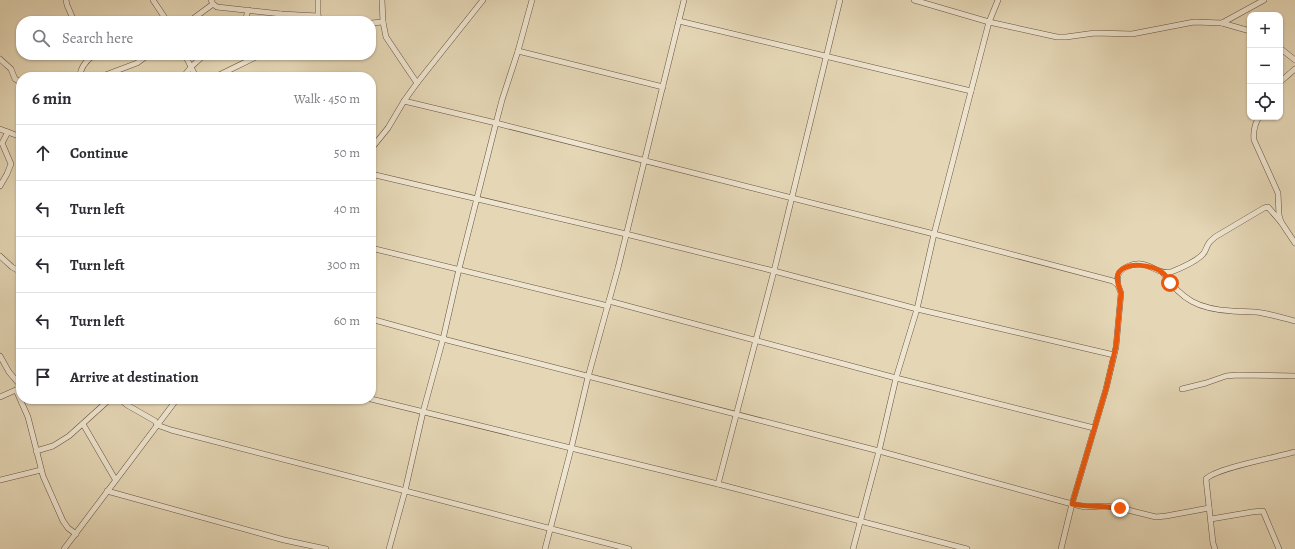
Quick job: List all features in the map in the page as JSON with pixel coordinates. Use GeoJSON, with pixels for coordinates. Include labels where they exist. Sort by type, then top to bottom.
{"type":"FeatureCollection","features":[{"type":"Feature","properties":{"kind":"street"},"geometry":{"type":"LineString","coordinates":[[66,0],[72,16]]}},
{"type":"Feature","properties":{"kind":"street"},"geometry":{"type":"LineString","coordinates":[[153,0],[164,16]]}},
{"type":"Feature","properties":{"kind":"street"},"geometry":{"type":"LineString","coordinates":[[196,16],[212,2],[216,7],[281,14],[318,16],[318,0]]}},
{"type":"Feature","properties":{"kind":"street"},"geometry":{"type":"LineString","coordinates":[[382,0],[383,22],[387,39],[417,83]]}},
{"type":"Feature","properties":{"kind":"street"},"geometry":{"type":"LineString","coordinates":[[376,143],[388,128],[417,83],[483,0]]}},
{"type":"Feature","properties":{"kind":"street"},"geometry":{"type":"LineString","coordinates":[[389,549],[405,491],[423,412],[443,340],[459,269],[496,123],[532,0]]}},
{"type":"Feature","properties":{"kind":"street"},"geometry":{"type":"LineString","coordinates":[[545,549],[663,88],[684,0]]}},
{"type":"Feature","properties":{"kind":"street"},"geometry":{"type":"LineString","coordinates":[[718,484],[774,271],[840,0]]}},
{"type":"Feature","properties":{"kind":"street"},"geometry":{"type":"LineString","coordinates":[[914,0],[990,22],[1051,36],[1066,37],[1095,33],[1132,34],[1194,22],[1222,23],[1247,30]]}},
{"type":"Feature","properties":{"kind":"street"},"geometry":{"type":"LineString","coordinates":[[853,549],[879,451],[896,378],[917,309],[934,234],[971,91],[990,22],[998,0]]}},
{"type":"Feature","properties":{"kind":"street"},"geometry":{"type":"LineString","coordinates":[[1222,23],[1264,0]]}},
{"type":"Feature","properties":{"kind":"street"},"geometry":{"type":"LineString","coordinates":[[246,16],[248,10]]}},
{"type":"Feature","properties":{"kind":"street"},"geometry":{"type":"LineString","coordinates":[[679,21],[971,91]]}},
{"type":"Feature","properties":{"kind":"street"},"geometry":{"type":"LineString","coordinates":[[376,23],[383,22]]}},
{"type":"Feature","properties":{"kind":"street"},"geometry":{"type":"LineString","coordinates":[[1283,50],[1295,60]]}},
{"type":"Feature","properties":{"kind":"street"},"geometry":{"type":"LineString","coordinates":[[518,51],[663,88]]}},
{"type":"Feature","properties":{"kind":"street"},"geometry":{"type":"LineString","coordinates":[[0,59],[11,69],[16,80]]}},
{"type":"Feature","properties":{"kind":"street"},"geometry":{"type":"LineString","coordinates":[[80,72],[88,60]]}},
{"type":"Feature","properties":{"kind":"street"},"geometry":{"type":"LineString","coordinates":[[112,72],[140,60]]}},
{"type":"Feature","properties":{"kind":"street"},"geometry":{"type":"LineString","coordinates":[[188,60],[194,72]]}},
{"type":"Feature","properties":{"kind":"street"},"geometry":{"type":"LineString","coordinates":[[187,72],[199,60]]}},
{"type":"Feature","properties":{"kind":"street"},"geometry":{"type":"LineString","coordinates":[[225,72],[250,60]]}},
{"type":"Feature","properties":{"kind":"street"},"geometry":{"type":"LineString","coordinates":[[1283,79],[1295,69]]}},
{"type":"Feature","properties":{"kind":"street"},"geometry":{"type":"LineString","coordinates":[[404,101],[934,234],[1113,281],[1118,285]]}},
{"type":"Feature","properties":{"kind":"street"},"geometry":{"type":"LineString","coordinates":[[1257,120],[1253,132],[1254,140],[1278,193],[1279,215],[1281,222]]}},
{"type":"Feature","properties":{"kind":"street"},"geometry":{"type":"LineString","coordinates":[[0,129],[16,135]]}},
{"type":"Feature","properties":{"kind":"street"},"geometry":{"type":"LineString","coordinates":[[0,186],[11,164],[2,143],[8,132]]}},
{"type":"Feature","properties":{"kind":"street"},"geometry":{"type":"LineString","coordinates":[[376,175],[626,234],[917,309],[1114,355]]}},
{"type":"Feature","properties":{"kind":"street"},"geometry":{"type":"LineString","coordinates":[[1163,273],[1169,272],[1200,257],[1215,237],[1268,207],[1281,222],[1295,243]]}},
{"type":"Feature","properties":{"kind":"street"},"geometry":{"type":"LineString","coordinates":[[376,249],[755,339],[896,378],[1094,428]]}},
{"type":"Feature","properties":{"kind":"street"},"geometry":{"type":"LineString","coordinates":[[0,256],[16,269]]}},
{"type":"Feature","properties":{"kind":"street"},"geometry":{"type":"LineString","coordinates":[[1061,549],[1072,504],[1106,389],[1116,346],[1121,293],[1118,285],[1119,272],[1133,265],[1141,264],[1163,273],[1178,292],[1187,299],[1199,305],[1232,312],[1262,313],[1295,321]]}},
{"type":"Feature","properties":{"kind":"street"},"geometry":{"type":"LineString","coordinates":[[376,320],[443,340],[879,451],[1085,507],[1113,507],[1156,517],[1210,508]]}},
{"type":"Feature","properties":{"kind":"street"},"geometry":{"type":"LineString","coordinates":[[0,356],[16,382]]}},
{"type":"Feature","properties":{"kind":"street"},"geometry":{"type":"LineString","coordinates":[[1182,389],[1226,376],[1295,376]]}},
{"type":"Feature","properties":{"kind":"street"},"geometry":{"type":"LineString","coordinates":[[0,397],[16,390]]}},
{"type":"Feature","properties":{"kind":"street"},"geometry":{"type":"LineString","coordinates":[[376,400],[718,484],[967,549]]}},
{"type":"Feature","properties":{"kind":"street"},"geometry":{"type":"LineString","coordinates":[[24,404],[41,470],[63,521],[68,528],[76,534]]}},
{"type":"Feature","properties":{"kind":"street"},"geometry":{"type":"LineString","coordinates":[[36,451],[53,446],[62,441],[84,424],[105,404]]}},
{"type":"Feature","properties":{"kind":"street"},"geometry":{"type":"LineString","coordinates":[[126,404],[155,421],[157,425],[171,430],[629,549]]}},
{"type":"Feature","properties":{"kind":"street"},"geometry":{"type":"LineString","coordinates":[[64,549],[115,479],[173,404]]}},
{"type":"Feature","properties":{"kind":"street"},"geometry":{"type":"LineString","coordinates":[[84,424],[115,479]]}},
{"type":"Feature","properties":{"kind":"street"},"geometry":{"type":"LineString","coordinates":[[1215,549],[1213,543],[1206,479],[1209,476],[1227,469],[1295,452]]}},
{"type":"Feature","properties":{"kind":"street"},"geometry":{"type":"LineString","coordinates":[[0,480],[41,470]]}},
{"type":"Feature","properties":{"kind":"street"},"geometry":{"type":"LineString","coordinates":[[107,491],[284,540],[326,549]]}},
{"type":"Feature","properties":{"kind":"street"},"geometry":{"type":"LineString","coordinates":[[1211,519],[1263,511],[1279,549]]}},
{"type":"Feature","properties":{"kind":"route"},"geometry":{"type":"LineString","coordinates":[[1120,508],[1106,506],[1085,507],[1072,504],[1106,389],[1116,346],[1121,293],[1118,285],[1118,276],[1119,272],[1124,269],[1133,265],[1141,264],[1163,273],[1170,283]]}}]}
